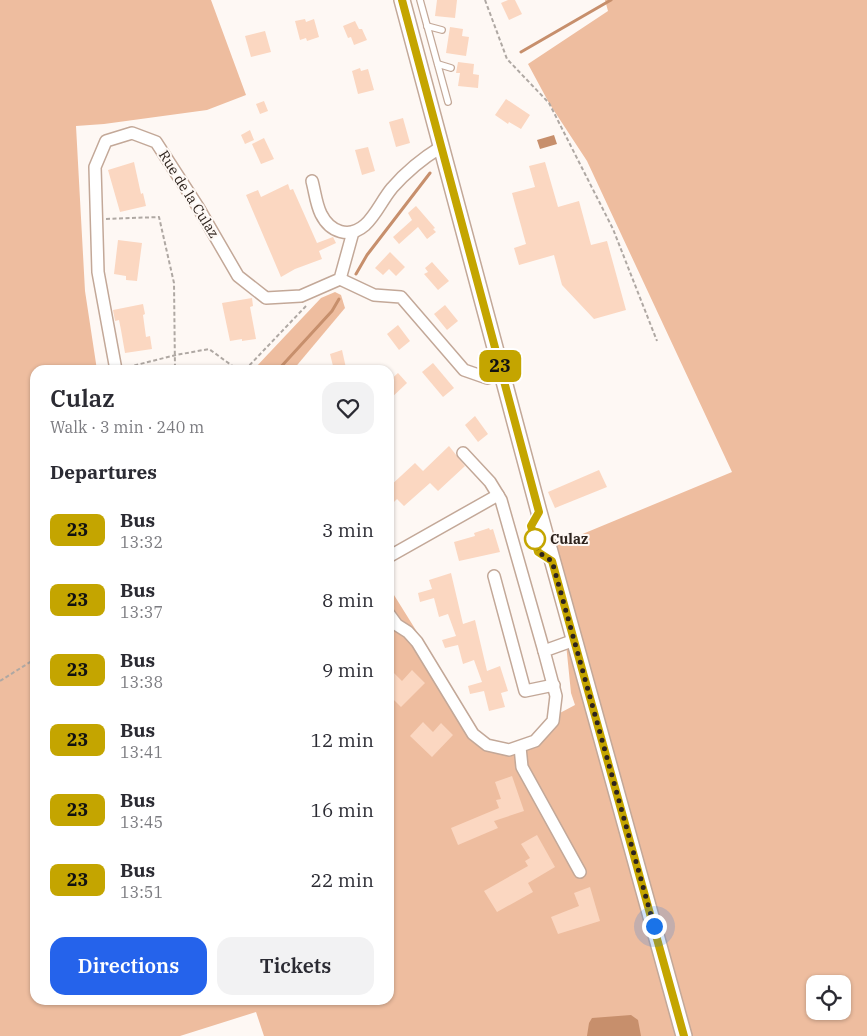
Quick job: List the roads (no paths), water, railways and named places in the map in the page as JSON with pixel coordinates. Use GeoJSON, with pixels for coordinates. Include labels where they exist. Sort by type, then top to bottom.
{"type":"FeatureCollection","features":[{"type":"Feature","properties":{"kind":"street"},"geometry":{"type":"LineString","coordinates":[[402,0],[552,561],[684,1036]]}},
{"type":"Feature","properties":{"kind":"street","name":"Rue de la Culaz"},"geometry":{"type":"LineString","coordinates":[[115,365],[98,272],[95,167],[106,141],[132,133],[156,142],[198,207],[238,276],[266,298],[301,296],[340,279]]}},
{"type":"Feature","properties":{"kind":"street"},"geometry":{"type":"LineString","coordinates":[[312,181],[321,214],[326,222],[337,231],[353,232],[366,224],[391,189],[406,174],[442,147]]}},
{"type":"Feature","properties":{"kind":"street"},"geometry":{"type":"LineString","coordinates":[[353,232],[340,279],[374,295],[401,297],[464,370],[487,378],[502,374]]}},
{"type":"Feature","properties":{"kind":"street"},"geometry":{"type":"LineString","coordinates":[[394,621],[417,642],[473,734],[487,744],[509,750],[520,747],[535,741],[553,721],[556,696],[554,685],[501,500],[490,482],[463,453]]}},
{"type":"Feature","properties":{"kind":"street"},"geometry":{"type":"LineString","coordinates":[[394,554],[498,495]]}},
{"type":"Feature","properties":{"kind":"street"},"geometry":{"type":"LineString","coordinates":[[494,576],[525,691],[554,685]]}},
{"type":"Feature","properties":{"kind":"street"},"geometry":{"type":"LineString","coordinates":[[544,651],[568,642]]}},
{"type":"Feature","properties":{"kind":"street"},"geometry":{"type":"LineString","coordinates":[[520,747],[522,767],[580,872]]}},
{"type":"Feature","properties":{"kind":"lane"},"geometry":{"type":"LineString","coordinates":[[420,0],[448,102]]}},
{"type":"Feature","properties":{"kind":"lane"},"geometry":{"type":"LineString","coordinates":[[427,26],[442,30]]}},
{"type":"Feature","properties":{"kind":"lane"},"geometry":{"type":"LineString","coordinates":[[438,64],[451,68]]}},
{"type":"Feature","properties":{"kind":"waterway"},"geometry":{"type":"LineString","coordinates":[[521,52],[611,0]]}},
{"type":"Feature","properties":{"kind":"waterway"},"geometry":{"type":"LineString","coordinates":[[356,274],[367,255],[430,173]]}},
{"type":"Feature","properties":{"kind":"waterway"},"geometry":{"type":"LineString","coordinates":[[283,365],[332,311],[339,299]]}},
{"type":"Feature","properties":{"kind":"place","name":"Culaz"},"geometry":{"type":"Point","coordinates":[535,539]}}]}
